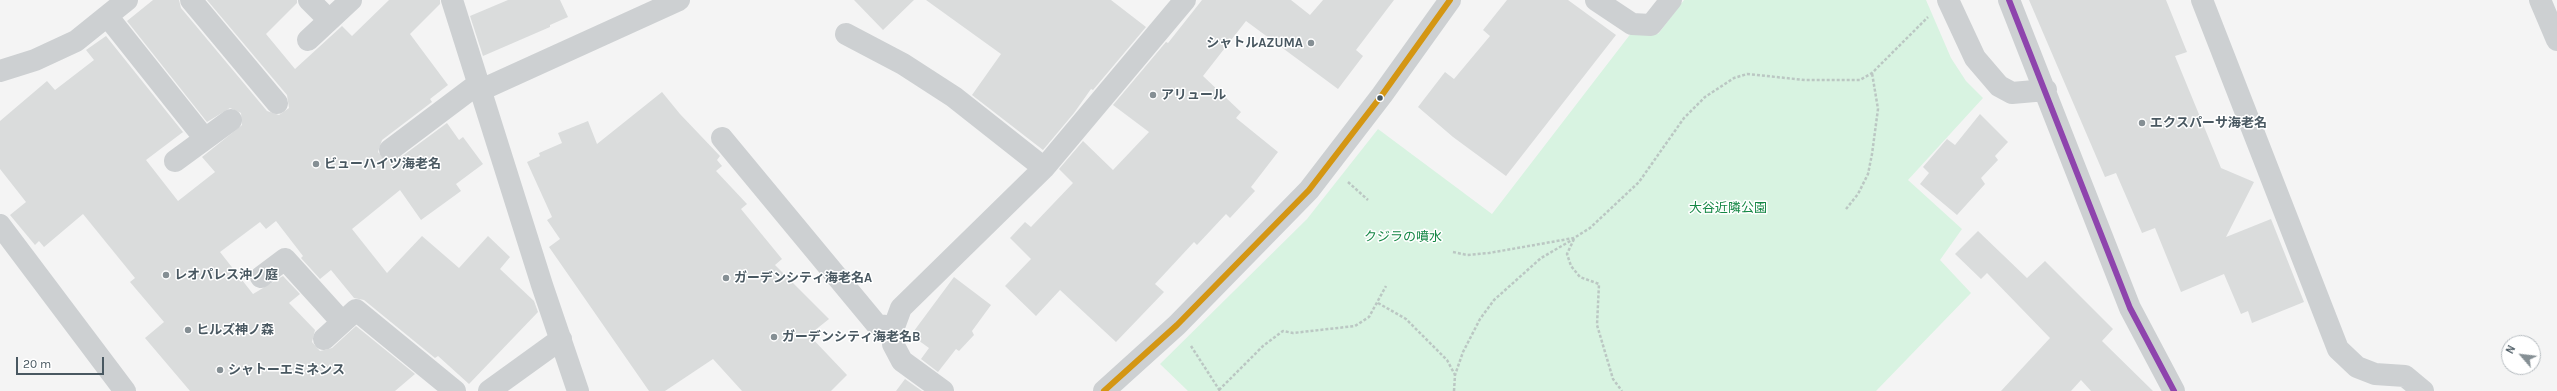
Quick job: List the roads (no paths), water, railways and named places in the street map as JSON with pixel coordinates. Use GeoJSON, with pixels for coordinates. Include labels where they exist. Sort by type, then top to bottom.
{"type":"FeatureCollection","features":[{"type":"Feature","properties":{"kind":"street"},"geometry":{"type":"LineString","coordinates":[[0,71],[35,60],[76,40],[108,17],[126,0]]}},
{"type":"Feature","properties":{"kind":"street"},"geometry":{"type":"LineString","coordinates":[[191,0],[277,103]]}},
{"type":"Feature","properties":{"kind":"street"},"geometry":{"type":"LineString","coordinates":[[309,0],[329,20]]}},
{"type":"Feature","properties":{"kind":"street"},"geometry":{"type":"LineString","coordinates":[[308,40],[351,0]]}},
{"type":"Feature","properties":{"kind":"street"},"geometry":{"type":"LineString","coordinates":[[452,0],[542,285],[578,391]]}},
{"type":"Feature","properties":{"kind":"street"},"geometry":{"type":"LineString","coordinates":[[390,150],[480,87],[646,7],[679,0]]}},
{"type":"Feature","properties":{"kind":"street"},"geometry":{"type":"LineString","coordinates":[[942,391],[902,361],[893,344],[894,327],[901,308],[1044,168],[1185,0]]}},
{"type":"Feature","properties":{"kind":"street"},"geometry":{"type":"LineString","coordinates":[[1104,391],[1177,325],[1309,190],[1382,95],[1450,0]]}},
{"type":"Feature","properties":{"kind":"street"},"geometry":{"type":"LineString","coordinates":[[1596,0],[1632,24],[1651,25],[1671,0]]}},
{"type":"Feature","properties":{"kind":"street"},"geometry":{"type":"LineString","coordinates":[[2009,0],[2046,90],[2130,308],[2174,391]]}},
{"type":"Feature","properties":{"kind":"street"},"geometry":{"type":"LineString","coordinates":[[2202,0],[2338,349],[2357,367],[2375,374],[2404,376],[2423,391]]}},
{"type":"Feature","properties":{"kind":"street"},"geometry":{"type":"LineString","coordinates":[[2540,0],[2557,40]]}},
{"type":"Feature","properties":{"kind":"street"},"geometry":{"type":"LineString","coordinates":[[1940,6],[1975,58],[1999,86],[2012,93],[2046,90]]}},
{"type":"Feature","properties":{"kind":"street"},"geometry":{"type":"LineString","coordinates":[[108,17],[205,139]]}},
{"type":"Feature","properties":{"kind":"street"},"geometry":{"type":"LineString","coordinates":[[846,34],[903,64],[954,97],[1044,168]]}},
{"type":"Feature","properties":{"kind":"street"},"geometry":{"type":"LineString","coordinates":[[175,161],[231,120]]}},
{"type":"Feature","properties":{"kind":"street"},"geometry":{"type":"LineString","coordinates":[[722,138],[877,325],[894,327]]}},
{"type":"Feature","properties":{"kind":"street"},"geometry":{"type":"LineString","coordinates":[[0,225],[126,391]]}},
{"type":"Feature","properties":{"kind":"street"},"geometry":{"type":"LineString","coordinates":[[261,276],[285,259],[342,322]]}},
{"type":"Feature","properties":{"kind":"street"},"geometry":{"type":"LineString","coordinates":[[324,339],[356,310],[447,389]]}},
{"type":"Feature","properties":{"kind":"street"},"geometry":{"type":"LineString","coordinates":[[489,391],[561,339]]}},
{"type":"Feature","properties":{"kind":"place","name":"シャトルAZUMA"},"geometry":{"type":"Point","coordinates":[1311,43]}},
{"type":"Feature","properties":{"kind":"place","name":"アリュール"},"geometry":{"type":"Point","coordinates":[1153,95]}},
{"type":"Feature","properties":{"kind":"place","name":"エクスパーサ海老名"},"geometry":{"type":"Point","coordinates":[2142,123]}},
{"type":"Feature","properties":{"kind":"place","name":"ビューハイツ海老名"},"geometry":{"type":"Point","coordinates":[316,164]}},
{"type":"Feature","properties":{"kind":"place","name":"レオパレス沖ノ庭"},"geometry":{"type":"Point","coordinates":[166,275]}},
{"type":"Feature","properties":{"kind":"place","name":"ガーデンシティ海老名A"},"geometry":{"type":"Point","coordinates":[726,278]}},
{"type":"Feature","properties":{"kind":"place","name":"ヒルズ神ノ森"},"geometry":{"type":"Point","coordinates":[188,330]}},
{"type":"Feature","properties":{"kind":"place","name":"ガーデンシティ海老名B"},"geometry":{"type":"Point","coordinates":[774,337]}},
{"type":"Feature","properties":{"kind":"place","name":"シャトーエミネンス"},"geometry":{"type":"Point","coordinates":[220,370]}},
{"type":"Feature","properties":{"kind":"park label","name":"大谷近隣公園"},"geometry":{"type":"Point","coordinates":[1728,208]}},
{"type":"Feature","properties":{"kind":"park label","name":"クジラの噴水"},"geometry":{"type":"Point","coordinates":[1403,237]}}]}
